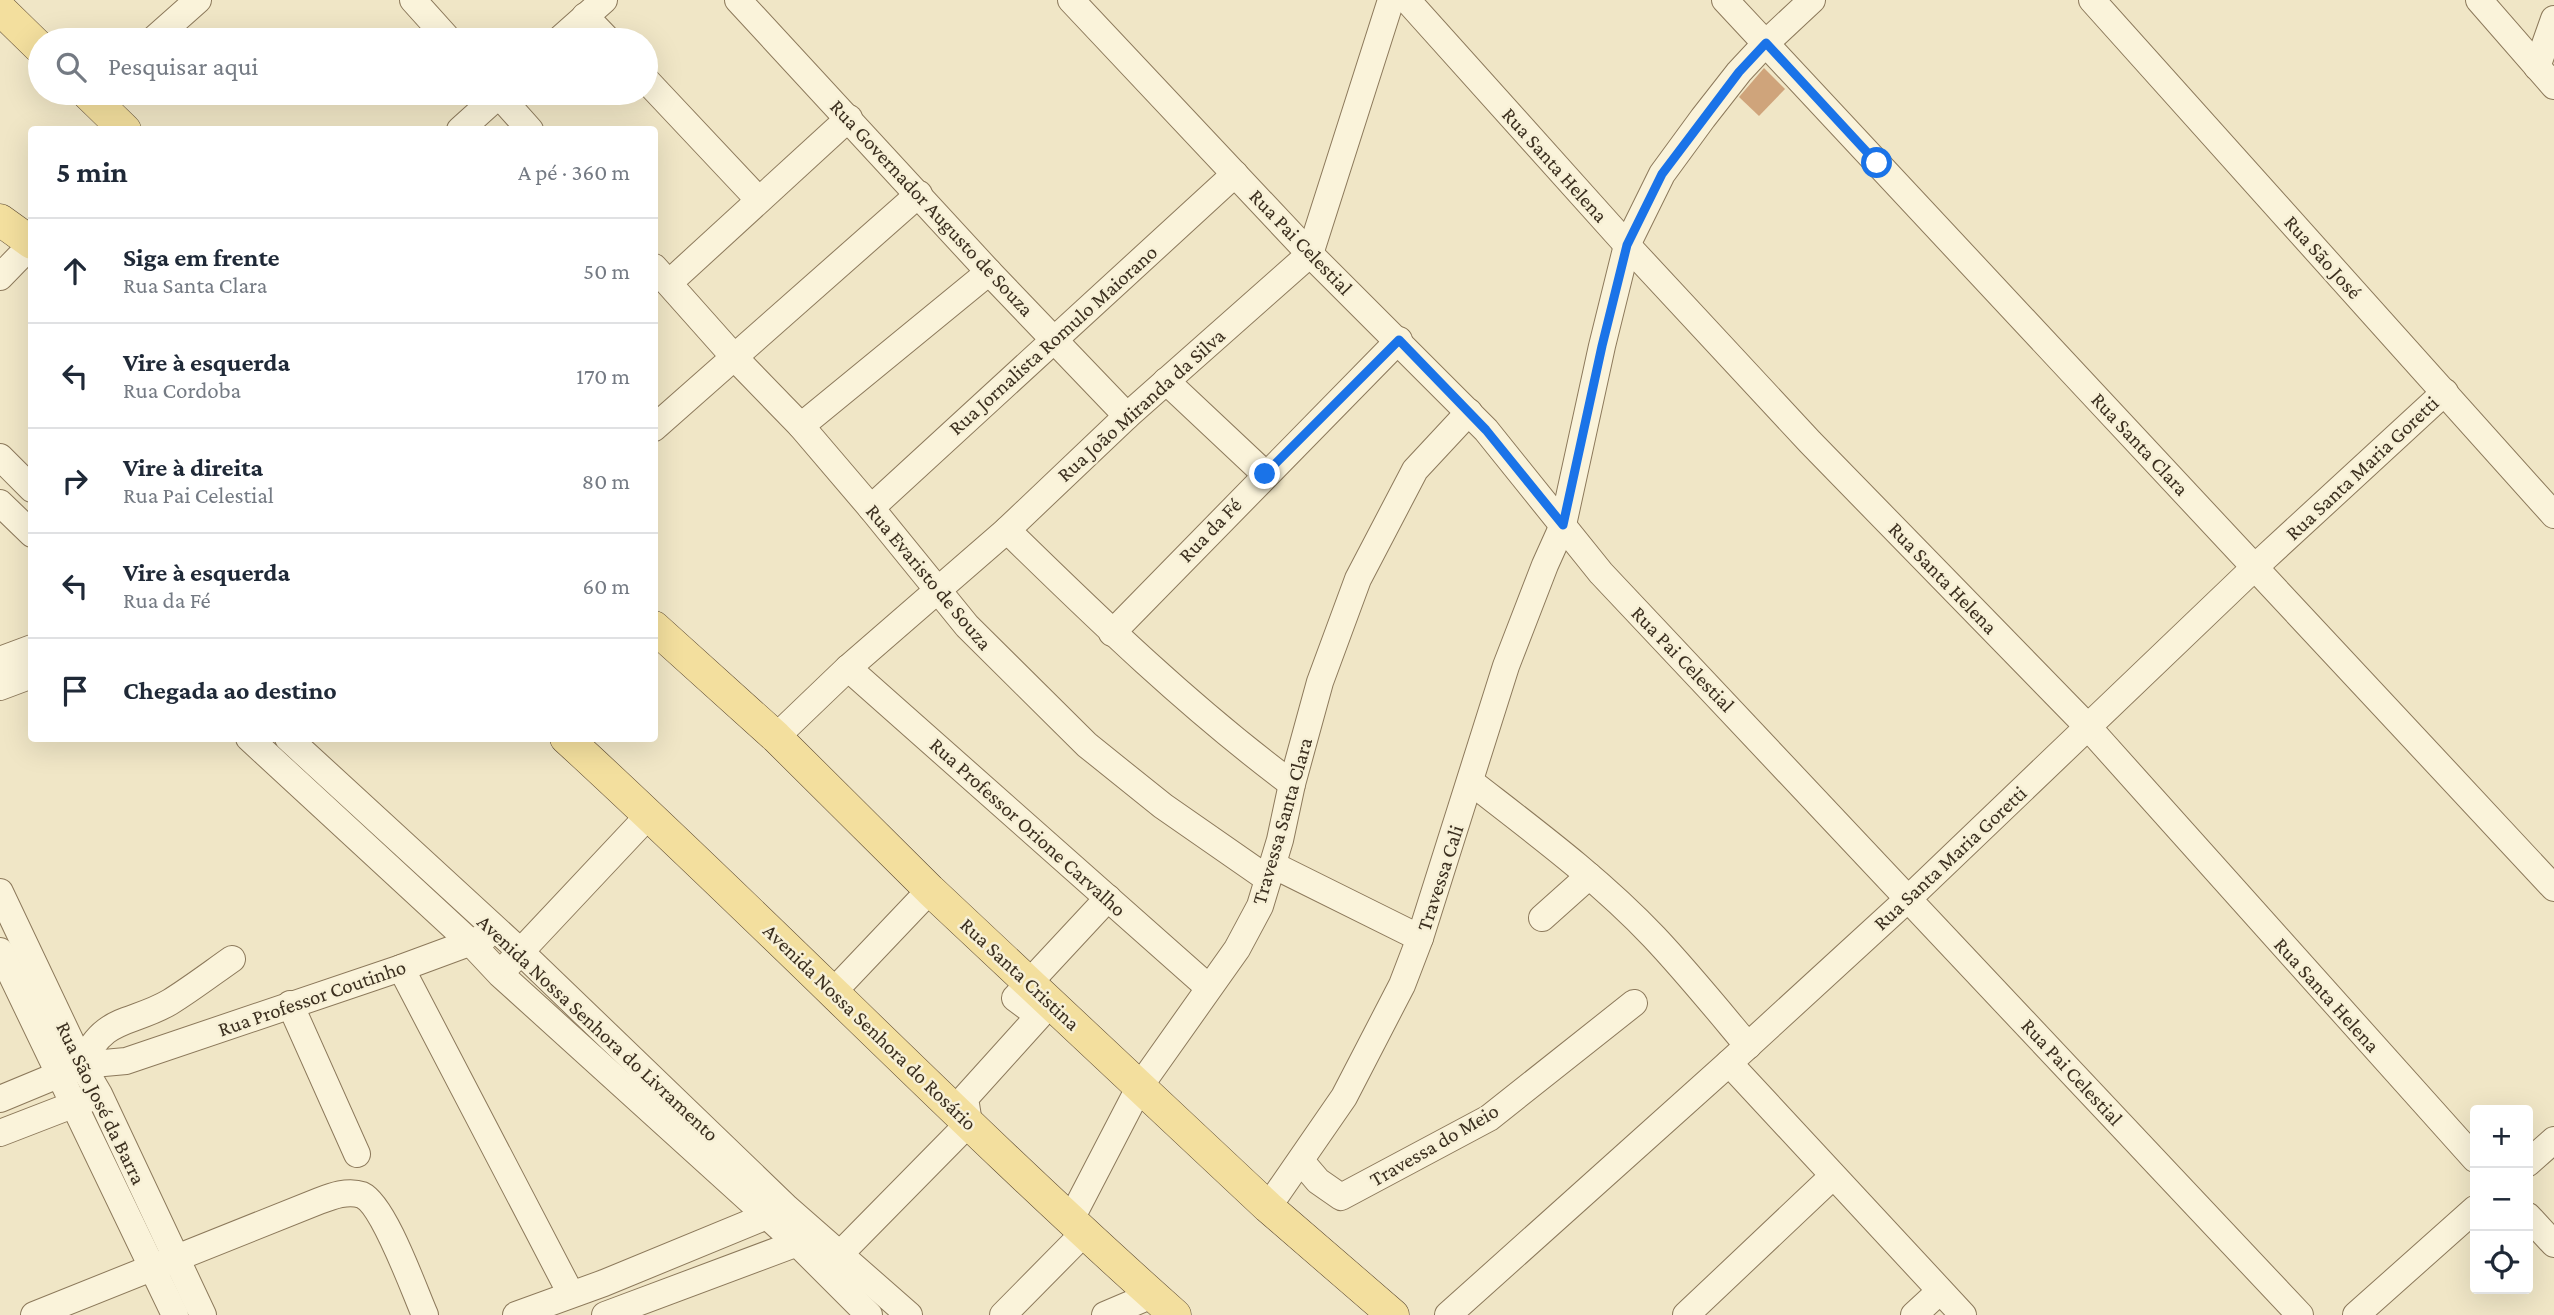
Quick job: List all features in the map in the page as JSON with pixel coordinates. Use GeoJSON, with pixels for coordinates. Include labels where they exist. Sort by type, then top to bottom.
{"type":"FeatureCollection","features":[{"type":"Feature","properties":{"kind":"main road"},"geometry":{"type":"LineString","coordinates":[[0,9],[28,36]]}},
{"type":"Feature","properties":{"kind":"main road"},"geometry":{"type":"LineString","coordinates":[[101,105],[121,126]]}},
{"type":"Feature","properties":{"kind":"main road"},"geometry":{"type":"LineString","coordinates":[[0,220],[28,240]]}},
{"type":"Feature","properties":{"kind":"main road","name":"Rua Santa Cristina"},"geometry":{"type":"LineString","coordinates":[[658,631],[776,737],[930,890],[1268,1207],[1393,1315]]}},
{"type":"Feature","properties":{"kind":"main road","name":"Avenida Nossa Senhora do Rosário"},"geometry":{"type":"LineString","coordinates":[[570,742],[834,991],[1077,1227],[1163,1305]]}},
{"type":"Feature","properties":{"kind":"street"},"geometry":{"type":"LineString","coordinates":[[166,28],[198,0]]}},
{"type":"Feature","properties":{"kind":"street"},"geometry":{"type":"LineString","coordinates":[[413,0],[438,28]]}},
{"type":"Feature","properties":{"kind":"street","name":"Rua Governador Augusto de Souza"},"geometry":{"type":"LineString","coordinates":[[738,0],[1126,416]]}},
{"type":"Feature","properties":{"kind":"street","name":"Rua Pai Celestial"},"geometry":{"type":"LineString","coordinates":[[1071,0],[1310,254],[1399,340],[1486,430],[1601,573],[2300,1315]]}},
{"type":"Feature","properties":{"kind":"street"},"geometry":{"type":"LineString","coordinates":[[1310,254],[1391,0]]}},
{"type":"Feature","properties":{"kind":"street","name":"Rua Santa Helena"},"geometry":{"type":"LineString","coordinates":[[1407,0],[1627,245],[1810,442],[2088,727],[2470,1153]]}},
{"type":"Feature","properties":{"kind":"street","name":"Rua Santa Clara"},"geometry":{"type":"LineString","coordinates":[[1726,0],[2554,888]]}},
{"type":"Feature","properties":{"kind":"street","name":"Travessa Cali"},"geometry":{"type":"LineString","coordinates":[[1268,1207],[1344,1097],[1402,985],[1420,938],[1506,667],[1563,525],[1627,245],[1662,174],[1731,81],[1766,43],[1812,0]]}},
{"type":"Feature","properties":{"kind":"street","name":"Rua São José"},"geometry":{"type":"LineString","coordinates":[[2092,0],[2554,514]]}},
{"type":"Feature","properties":{"kind":"street"},"geometry":{"type":"LineString","coordinates":[[2479,0],[2545,76]]}},
{"type":"Feature","properties":{"kind":"street"},"geometry":{"type":"LineString","coordinates":[[572,28],[594,8],[603,28]]}},
{"type":"Feature","properties":{"kind":"street"},"geometry":{"type":"LineString","coordinates":[[2545,76],[2554,19]]}},
{"type":"Feature","properties":{"kind":"street"},"geometry":{"type":"LineString","coordinates":[[658,93],[758,199]]}},
{"type":"Feature","properties":{"kind":"street"},"geometry":{"type":"LineString","coordinates":[[464,126],[486,105]]}},
{"type":"Feature","properties":{"kind":"street"},"geometry":{"type":"LineString","coordinates":[[509,105],[527,126]]}},
{"type":"Feature","properties":{"kind":"street"},"geometry":{"type":"LineString","coordinates":[[662,275],[758,199],[849,118]]}},
{"type":"Feature","properties":{"kind":"street","name":"Rua Jornalista Romulo Maiorano"},"geometry":{"type":"LineString","coordinates":[[871,508],[1235,174]]}},
{"type":"Feature","properties":{"kind":"street"},"geometry":{"type":"LineString","coordinates":[[658,425],[919,194]]}},
{"type":"Feature","properties":{"kind":"street"},"geometry":{"type":"LineString","coordinates":[[0,276],[28,247]]}},
{"type":"Feature","properties":{"kind":"street","name":"Rua João Miranda da Silva"},"geometry":{"type":"LineString","coordinates":[[776,737],[848,668],[1007,530],[1126,416],[1310,254]]}},
{"type":"Feature","properties":{"kind":"street"},"geometry":{"type":"LineString","coordinates":[[801,426],[989,272]]}},
{"type":"Feature","properties":{"kind":"street","name":"Rua Evaristo de Souza"},"geometry":{"type":"LineString","coordinates":[[662,275],[735,358],[801,426],[967,626],[1087,746],[1163,806],[1270,872],[1420,938]]}},
{"type":"Feature","properties":{"kind":"street","name":"Rua da Fé"},"geometry":{"type":"LineString","coordinates":[[1112,632],[1399,340]]}},
{"type":"Feature","properties":{"kind":"street"},"geometry":{"type":"LineString","coordinates":[[1166,382],[1265,474]]}},
{"type":"Feature","properties":{"kind":"street","name":"Rua Santa Maria Goretti"},"geometry":{"type":"LineString","coordinates":[[1448,1315],[1739,1055],[1909,898],[2255,567],[2445,392]]}},
{"type":"Feature","properties":{"kind":"street","name":"Travessa Santa Clara"},"geometry":{"type":"LineString","coordinates":[[1003,1315],[1077,1227],[1140,1086],[1237,949],[1260,906],[1320,682],[1358,579],[1415,470],[1469,412]]}},
{"type":"Feature","properties":{"kind":"street"},"geometry":{"type":"LineString","coordinates":[[0,457],[28,485]]}},
{"type":"Feature","properties":{"kind":"street"},"geometry":{"type":"LineString","coordinates":[[0,503],[28,530]]}},
{"type":"Feature","properties":{"kind":"street"},"geometry":{"type":"LineString","coordinates":[[1007,530],[1112,632],[1255,756],[1293,784]]}},
{"type":"Feature","properties":{"kind":"street"},"geometry":{"type":"LineString","coordinates":[[0,660],[28,650]]}},
{"type":"Feature","properties":{"kind":"street","name":"Rua Professor Orione Carvalho"},"geometry":{"type":"LineString","coordinates":[[848,668],[1208,987]]}},
{"type":"Feature","properties":{"kind":"street"},"geometry":{"type":"LineString","coordinates":[[0,687],[28,676]]}},
{"type":"Feature","properties":{"kind":"street","name":"Avenida Nossa Senhora do Livramento"},"geometry":{"type":"LineString","coordinates":[[253,742],[470,942],[500,974],[808,1239],[869,1315]]}},
{"type":"Feature","properties":{"kind":"street","name":"Avenida Nossa Senhora do Livramento"},"geometry":{"type":"LineString","coordinates":[[292,742],[497,933],[521,952],[776,1212]]}},
{"type":"Feature","properties":{"kind":"street"},"geometry":{"type":"LineString","coordinates":[[1471,782],[1589,876],[1654,936],[1739,1055],[1833,1176],[1962,1315]]}},
{"type":"Feature","properties":{"kind":"street"},"geometry":{"type":"LineString","coordinates":[[500,974],[649,814]]}},
{"type":"Feature","properties":{"kind":"street"},"geometry":{"type":"LineString","coordinates":[[1542,918],[1589,876]]}},
{"type":"Feature","properties":{"kind":"street"},"geometry":{"type":"LineString","coordinates":[[834,991],[930,890]]}},
{"type":"Feature","properties":{"kind":"street","name":"Rua São José da Barra"},"geometry":{"type":"LineString","coordinates":[[0,892],[70,1070],[73,1105],[164,1265],[203,1315]]}},
{"type":"Feature","properties":{"kind":"street"},"geometry":{"type":"LineString","coordinates":[[841,1253],[969,1123],[965,1098],[1039,1016],[1015,998],[1108,898]]}},
{"type":"Feature","properties":{"kind":"street","name":"Rua Professor Coutinho"},"geometry":{"type":"LineString","coordinates":[[0,1099],[70,1070],[126,1061],[497,933]]}},
{"type":"Feature","properties":{"kind":"street","name":"Rua São José da Barra"},"geometry":{"type":"LineString","coordinates":[[0,951],[70,1070],[100,1094],[164,1265],[175,1315]]}},
{"type":"Feature","properties":{"kind":"street"},"geometry":{"type":"LineString","coordinates":[[70,1070],[102,1033],[120,1022],[168,1003],[232,959]]}},
{"type":"Feature","properties":{"kind":"street"},"geometry":{"type":"LineString","coordinates":[[401,968],[571,1294]]}},
{"type":"Feature","properties":{"kind":"street","name":"Travessa do Meio"},"geometry":{"type":"LineString","coordinates":[[1301,1161],[1318,1181],[1341,1197],[1489,1118],[1634,1003]]}},
{"type":"Feature","properties":{"kind":"street"},"geometry":{"type":"LineString","coordinates":[[290,1004],[357,1154]]}},
{"type":"Feature","properties":{"kind":"street"},"geometry":{"type":"LineString","coordinates":[[0,1133],[100,1094],[126,1061]]}},
{"type":"Feature","properties":{"kind":"street"},"geometry":{"type":"LineString","coordinates":[[2533,1159],[2554,1140]]}},
{"type":"Feature","properties":{"kind":"street"},"geometry":{"type":"LineString","coordinates":[[1686,1315],[1833,1176]]}},
{"type":"Feature","properties":{"kind":"street"},"geometry":{"type":"LineString","coordinates":[[34,1315],[319,1201],[352,1194],[360,1195],[375,1207],[384,1220],[425,1315]]}},
{"type":"Feature","properties":{"kind":"street"},"geometry":{"type":"LineString","coordinates":[[516,1315],[604,1283],[776,1212]]}},
{"type":"Feature","properties":{"kind":"street"},"geometry":{"type":"LineString","coordinates":[[2356,1315],[2470,1213]]}},
{"type":"Feature","properties":{"kind":"street"},"geometry":{"type":"LineString","coordinates":[[2533,1221],[2554,1244]]}},
{"type":"Feature","properties":{"kind":"street"},"geometry":{"type":"LineString","coordinates":[[605,1315],[808,1239]]}},
{"type":"Feature","properties":{"kind":"street","name":"Avenida Nossa Senhora do Livramento"},"geometry":{"type":"LineString","coordinates":[[808,1239],[841,1253],[909,1315]]}},
{"type":"Feature","properties":{"kind":"street"},"geometry":{"type":"LineString","coordinates":[[1914,1315],[1940,1291]]}},
{"type":"Feature","properties":{"kind":"street"},"geometry":{"type":"LineString","coordinates":[[1105,1315],[1163,1305]]}},
{"type":"Feature","properties":{"kind":"building"},"geometry":{"type":"Polygon","coordinates":[[[1764,68],[1785,89],[1759,116],[1739,97],[1764,68]]]}},
{"type":"Feature","properties":{"kind":"route"},"geometry":{"type":"LineString","coordinates":[[1265,474],[1399,340],[1486,430],[1563,525],[1627,245],[1662,174],[1739,72],[1766,43],[1877,163]]}}]}
